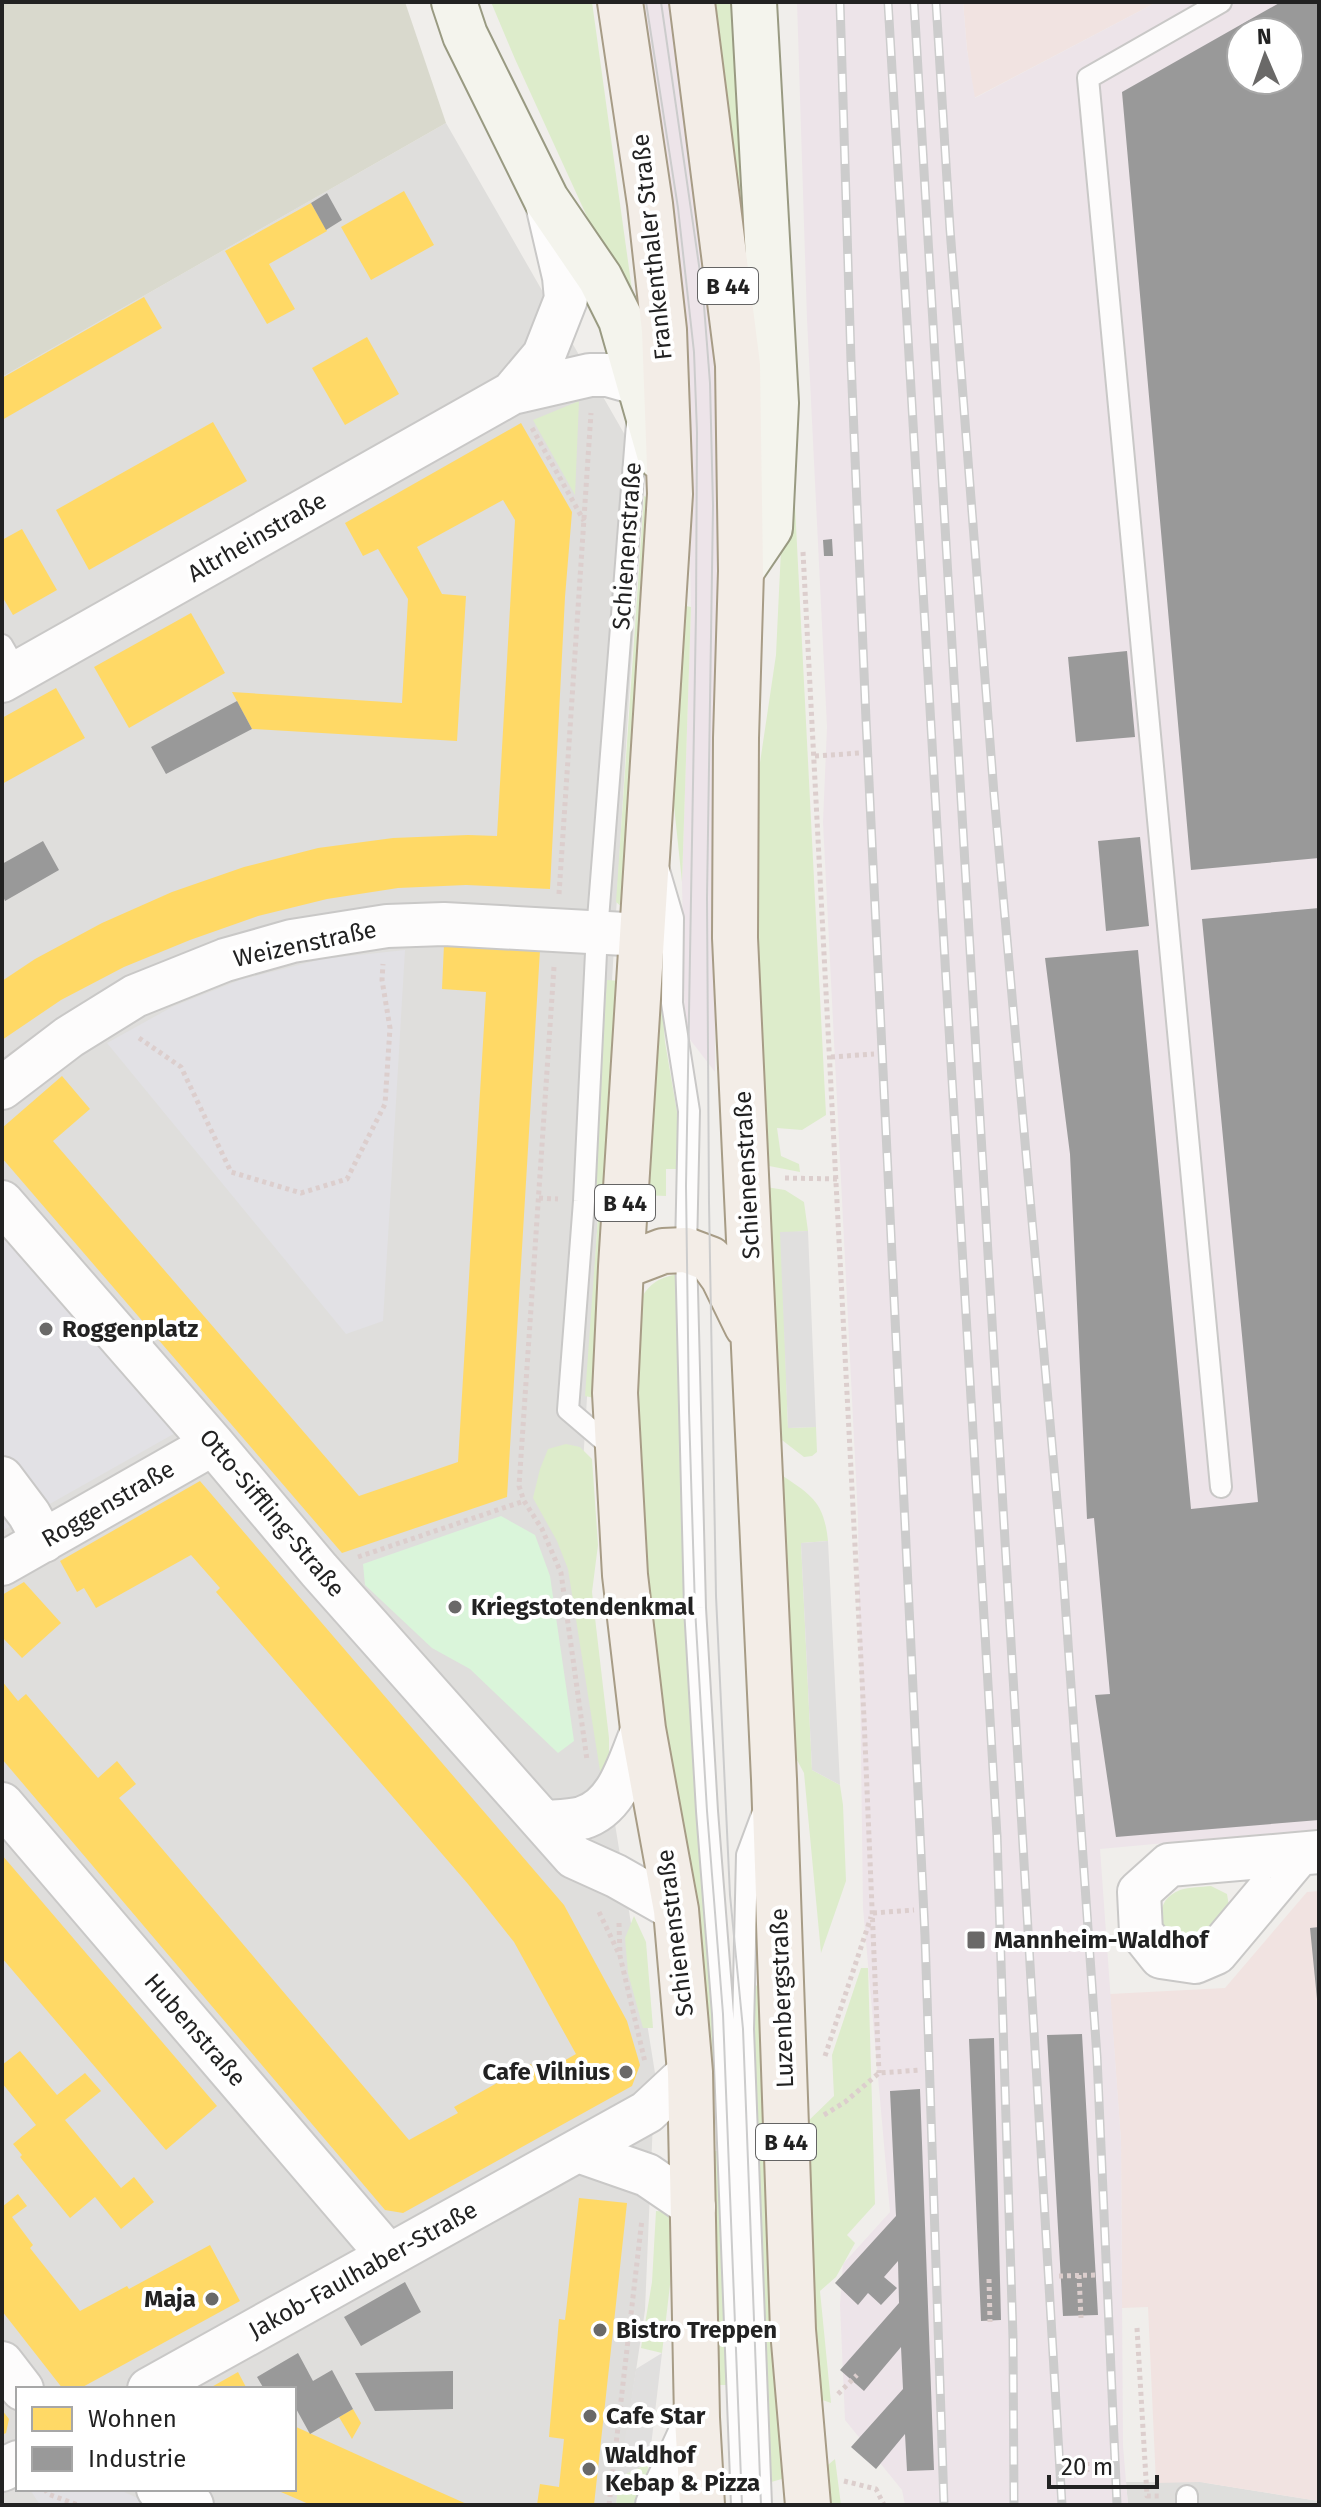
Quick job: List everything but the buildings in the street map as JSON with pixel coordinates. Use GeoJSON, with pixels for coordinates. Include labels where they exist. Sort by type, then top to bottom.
{"type":"FeatureCollection","features":[{"type":"Feature","properties":{"kind":"main road","name":"Frankenthaler Straße"},"geometry":{"type":"LineString","coordinates":[[620,2],[650,204],[662,314],[670,494]]}},
{"type":"Feature","properties":{"kind":"main road","name":"B 44"},"geometry":{"type":"LineString","coordinates":[[692,2],[738,365],[741,571]]}},
{"type":"Feature","properties":{"kind":"main road","name":"Schienenstraße"},"geometry":{"type":"LineString","coordinates":[[670,494],[615,1393],[625,1575],[643,1729],[676,1910],[690,2072],[697,2418],[702,2505]]}},
{"type":"Feature","properties":{"kind":"main road","name":"Schienenstraße"},"geometry":{"type":"LineString","coordinates":[[741,571],[735,938],[774,1779]]}},
{"type":"Feature","properties":{"kind":"main road","name":"B 44"},"geometry":{"type":"LineString","coordinates":[[621,1267],[663,1251],[686,1250],[710,1259],[723,1277],[754,1338]]}},
{"type":"Feature","properties":{"kind":"main road","name":"Luzenbergstraße"},"geometry":{"type":"LineString","coordinates":[[774,1779],[793,2330],[808,2505]]}},
{"type":"Feature","properties":{"kind":"street","name":"Schienenstraße"},"geometry":{"type":"LineString","coordinates":[[454,2],[465,35],[546,199],[600,278],[621,320],[670,494]]}},
{"type":"Feature","properties":{"kind":"street"},"geometry":{"type":"LineString","coordinates":[[741,571],[770,528],[776,403],[754,2]]}},
{"type":"Feature","properties":{"kind":"street","name":"Altrheinstraße"},"geometry":{"type":"LineString","coordinates":[[512,393],[544,355],[566,299],[546,199]]}},
{"type":"Feature","properties":{"kind":"street","name":"Altrheinstraße"},"geometry":{"type":"LineString","coordinates":[[7,666],[512,393],[590,375],[608,375],[640,384]]}},
{"type":"Feature","properties":{"kind":"street","name":"Weizenstraße"},"geometry":{"type":"LineString","coordinates":[[2,1088],[69,1037],[135,996],[225,960],[292,941],[387,926],[444,924],[643,935]]}},
{"type":"Feature","properties":{"kind":"street","name":"Otto-Siffling-Straße"},"geometry":{"type":"LineString","coordinates":[[2,1202],[319,1570],[574,1857],[616,1876],[676,1910]]}},
{"type":"Feature","properties":{"kind":"street","name":"Roggenstraße"},"geometry":{"type":"LineString","coordinates":[[2,1564],[213,1444]]}},
{"type":"Feature","properties":{"kind":"street"},"geometry":{"type":"LineString","coordinates":[[2,1478],[29,1514],[44,1541]]}},
{"type":"Feature","properties":{"kind":"street"},"geometry":{"type":"LineString","coordinates":[[544,1822],[580,1819],[600,1810],[615,1793],[643,1729]]}},
{"type":"Feature","properties":{"kind":"street","name":"Hubenstraße"},"geometry":{"type":"LineString","coordinates":[[2,1804],[388,2255]]}},
{"type":"Feature","properties":{"kind":"street","name":"Jakob-Faulhaber-Straße"},"geometry":{"type":"LineString","coordinates":[[153,2387],[647,2112],[690,2072]]}},
{"type":"Feature","properties":{"kind":"street"},"geometry":{"type":"LineString","coordinates":[[578,2151],[647,2175],[694,2207]]}},
{"type":"Feature","properties":{"kind":"street"},"geometry":{"type":"LineString","coordinates":[[2,2363],[20,2387]]}},
{"type":"Feature","properties":{"kind":"street","name":"Schienenstraße"},"geometry":{"type":"LineString","coordinates":[[657,2505],[697,2418]]}},
{"type":"Feature","properties":{"kind":"street"},"geometry":{"type":"LineString","coordinates":[[162,2491],[192,2505]]}},
{"type":"Feature","properties":{"kind":"lane"},"geometry":{"type":"LineString","coordinates":[[1221,2],[1088,78],[1221,1487]]}},
{"type":"Feature","properties":{"kind":"lane","name":"Schienenstraße"},"geometry":{"type":"LineString","coordinates":[[617,1452],[568,1410],[584,1201],[577,931],[640,384]]}},
{"type":"Feature","properties":{"kind":"lane"},"geometry":{"type":"LineString","coordinates":[[649,831],[673,918],[672,1003],[689,1111],[686,1250],[695,1608],[723,2014],[742,2505]]}},
{"type":"Feature","properties":{"kind":"lane"},"geometry":{"type":"LineString","coordinates":[[761,2505],[743,2029],[747,1855],[774,1779]]}},
{"type":"Feature","properties":{"kind":"path"},"geometry":{"type":"LineString","coordinates":[[512,393],[584,521]]}},
{"type":"Feature","properties":{"kind":"path"},"geometry":{"type":"LineString","coordinates":[[803,550],[831,1057],[879,2073]]}},
{"type":"Feature","properties":{"kind":"path"},"geometry":{"type":"LineString","coordinates":[[815,756],[860,753]]}},
{"type":"Feature","properties":{"kind":"path"},"geometry":{"type":"LineString","coordinates":[[106,1013],[181,1067],[231,1172],[301,1193],[347,1179],[385,1104],[390,1028],[382,980],[387,926]]}},
{"type":"Feature","properties":{"kind":"path"},"geometry":{"type":"LineString","coordinates":[[831,1057],[874,1054]]}},
{"type":"Feature","properties":{"kind":"path"},"geometry":{"type":"LineString","coordinates":[[319,1570],[524,1501]]}},
{"type":"Feature","properties":{"kind":"path"},"geometry":{"type":"LineString","coordinates":[[873,1913],[914,1910]]}},
{"type":"Feature","properties":{"kind":"path"},"geometry":{"type":"LineString","coordinates":[[826,2070],[825,2056],[873,1913]]}},
{"type":"Feature","properties":{"kind":"path"},"geometry":{"type":"LineString","coordinates":[[827,2098],[828,2113],[879,2073],[921,2070]]}},
{"type":"Feature","properties":{"kind":"path"},"geometry":{"type":"LineString","coordinates":[[1079,2275],[1081,2318]]}},
{"type":"Feature","properties":{"kind":"path"},"geometry":{"type":"LineString","coordinates":[[1059,2276],[1097,2275]]}},
{"type":"Feature","properties":{"kind":"path"},"geometry":{"type":"LineString","coordinates":[[989,2279],[990,2322]]}},
{"type":"Feature","properties":{"kind":"path"},"geometry":{"type":"LineString","coordinates":[[1137,2328],[1147,2496],[1187,2500]]}},
{"type":"Feature","properties":{"kind":"path"},"geometry":{"type":"LineString","coordinates":[[837,2395],[857,2375]]}},
{"type":"Feature","properties":{"kind":"path"},"geometry":{"type":"LineString","coordinates":[[1087,2462],[1087,2472]]}},
{"type":"Feature","properties":{"kind":"path"},"geometry":{"type":"LineString","coordinates":[[847,2480],[876,2489],[884,2505]]}},
{"type":"Feature","properties":{"kind":"path"},"geometry":{"type":"LineString","coordinates":[[46,2491],[78,2505]]}},
{"type":"Feature","properties":{"kind":"shaded area"},"geometry":{"type":"Polygon","coordinates":[[[2,2],[405,2],[446,123],[2,377],[2,2]]]}},
{"type":"Feature","properties":{"kind":"shaded area"},"geometry":{"type":"Polygon","coordinates":[[[637,2],[670,2],[713,300],[721,544],[715,1072],[685,1033],[682,882],[691,607],[689,498],[637,2]]]}},
{"type":"Feature","properties":{"kind":"shaded area"},"geometry":{"type":"Polygon","coordinates":[[[797,2],[963,2],[975,98],[1157,2],[1319,2],[1319,1829],[1100,1849],[1121,2141],[1123,2446],[1128,2505],[905,2505],[902,2490],[845,2420],[840,2305],[843,2264],[890,2212],[863,1908],[858,1518],[823,822],[827,727],[807,319],[797,2]]]}},
{"type":"Feature","properties":{"kind":"shaded area"},"geometry":{"type":"Polygon","coordinates":[[[963,2],[1157,2],[974,98],[963,2]]]}},
{"type":"Feature","properties":{"kind":"shaded area"},"geometry":{"type":"Polygon","coordinates":[[[446,123],[645,470],[576,1581],[655,2073],[645,2310],[616,2505],[2,2505],[2,377],[446,123]]]}},
{"type":"Feature","properties":{"kind":"shaded area"},"geometry":{"type":"Polygon","coordinates":[[[405,950],[383,1321],[346,1334],[107,1043],[172,1007],[240,980],[322,959],[405,950]]]}},
{"type":"Feature","properties":{"kind":"shaded area","name":"Roggenplatz"},"geometry":{"type":"Polygon","coordinates":[[[2,1226],[177,1432],[2,1531],[2,1226]]]}},
{"type":"Feature","properties":{"kind":"shaded area"},"geometry":{"type":"Polygon","coordinates":[[[808,1231],[816,1427],[788,1428],[780,1232],[808,1231]]]}},
{"type":"Feature","properties":{"kind":"shaded area"},"geometry":{"type":"Polygon","coordinates":[[[828,1541],[840,1785],[812,1770],[801,1543],[828,1541]]]}},
{"type":"Feature","properties":{"kind":"shaded area"},"geometry":{"type":"Polygon","coordinates":[[[1319,1891],[1319,2501],[1199,2482],[1156,2483],[1148,2307],[1122,2308],[1121,2141],[1110,1994],[1225,1988],[1307,1892],[1319,1891]]]}},
{"type":"Feature","properties":{"kind":"shaded area"},"geometry":{"type":"Polygon","coordinates":[[[662,2353],[649,2463],[619,2477],[636,2369],[662,2353]]]}},
{"type":"Feature","properties":{"kind":"shaded area"},"geometry":{"type":"Polygon","coordinates":[[[1126,2482],[1199,2482],[1319,2501],[1319,2505],[1128,2505],[1126,2482]]]}},
{"type":"Feature","properties":{"kind":"shaded area"},"geometry":{"type":"Polygon","coordinates":[[[1199,2482],[1319,2503],[1319,2505],[1200,2505],[1199,2482]]]}},
{"type":"Feature","properties":{"kind":"shaded area"},"geometry":{"type":"Polygon","coordinates":[[[31,2491],[122,2491],[152,2505],[40,2505],[31,2491]]]}},
{"type":"Feature","properties":{"kind":"green space"},"geometry":{"type":"Polygon","coordinates":[[[491,2],[592,2],[637,326],[515,59],[491,2]]]}},
{"type":"Feature","properties":{"kind":"green space"},"geometry":{"type":"Polygon","coordinates":[[[715,2],[740,2],[752,285],[715,2]]]}},
{"type":"Feature","properties":{"kind":"green space"},"geometry":{"type":"Polygon","coordinates":[[[579,401],[575,495],[533,420],[579,401]]]}},
{"type":"Feature","properties":{"kind":"green space"},"geometry":{"type":"Polygon","coordinates":[[[784,486],[794,486],[826,1115],[802,1130],[777,1128],[781,1156],[799,1164],[800,1172],[764,1165],[754,903],[754,803],[776,655],[784,486]]]}},
{"type":"Feature","properties":{"kind":"green space"},"geometry":{"type":"Polygon","coordinates":[[[644,496],[660,504],[622,907],[616,902],[644,496]]]}},
{"type":"Feature","properties":{"kind":"green space"},"geometry":{"type":"Polygon","coordinates":[[[681,605],[691,607],[682,882],[671,777],[681,605]]]}},
{"type":"Feature","properties":{"kind":"green space"},"geometry":{"type":"Polygon","coordinates":[[[607,980],[619,981],[605,1188],[593,1187],[607,980]]]}},
{"type":"Feature","properties":{"kind":"green space"},"geometry":{"type":"Polygon","coordinates":[[[654,1003],[662,1003],[677,1112],[680,1169],[666,1169],[666,1196],[642,1195],[654,1003]]]}},
{"type":"Feature","properties":{"kind":"green space"},"geometry":{"type":"Polygon","coordinates":[[[766,1187],[785,1190],[804,1202],[808,1231],[781,1233],[788,1428],[816,1427],[817,1452],[812,1456],[804,1457],[778,1437],[766,1187]]]}},
{"type":"Feature","properties":{"kind":"green space"},"geometry":{"type":"Polygon","coordinates":[[[598,1218],[611,1220],[599,1399],[585,1396],[598,1218]]]}},
{"type":"Feature","properties":{"kind":"green space"},"geometry":{"type":"Polygon","coordinates":[[[678,1274],[719,2090],[708,2090],[657,1700],[634,1457],[638,1304],[654,1283],[678,1274]]]}},
{"type":"Feature","properties":{"kind":"green space"},"geometry":{"type":"Polygon","coordinates":[[[566,1444],[580,1447],[592,1459],[598,1545],[592,1592],[609,1738],[609,1764],[601,1777],[568,1569],[557,1541],[533,1498],[548,1449],[566,1444]]]}},
{"type":"Feature","properties":{"kind":"green space"},"geometry":{"type":"Polygon","coordinates":[[[780,1474],[814,1500],[823,1517],[828,1541],[801,1543],[812,1770],[840,1785],[843,1805],[846,1881],[821,1953],[804,1773],[791,1749],[780,1474]]]}},
{"type":"Feature","properties":{"kind":"green space"},"geometry":{"type":"Polygon","coordinates":[[[501,1516],[535,1535],[550,1576],[574,1741],[558,1753],[470,1669],[432,1648],[365,1585],[363,1564],[501,1516]]]}},
{"type":"Feature","properties":{"kind":"green space"},"geometry":{"type":"Polygon","coordinates":[[[1211,1886],[1227,1894],[1229,1906],[1212,1929],[1193,1941],[1181,1941],[1171,1936],[1164,1928],[1161,1917],[1168,1897],[1180,1890],[1211,1886]]]}},
{"type":"Feature","properties":{"kind":"green space"},"geometry":{"type":"Polygon","coordinates":[[[634,1916],[646,1942],[653,2028],[643,2028],[628,1973],[625,1938],[634,1916]]]}},
{"type":"Feature","properties":{"kind":"green space"},"geometry":{"type":"Polygon","coordinates":[[[861,1968],[868,1968],[875,2204],[847,2235],[855,2243],[836,2277],[820,2291],[831,2403],[814,2397],[803,2126],[834,2096],[832,2055],[861,1968]]]}},
{"type":"Feature","properties":{"kind":"green space"},"geometry":{"type":"Polygon","coordinates":[[[763,1985],[785,2478],[768,2483],[751,1986],[763,1985]]]}},
{"type":"Feature","properties":{"kind":"green space"},"geometry":{"type":"Polygon","coordinates":[[[708,2151],[721,2151],[729,2385],[716,2385],[708,2151]]]}},
{"type":"Feature","properties":{"kind":"green space"},"geometry":{"type":"Polygon","coordinates":[[[656,2211],[674,2212],[662,2353],[641,2348],[652,2282],[656,2211]]]}},
{"type":"Feature","properties":{"kind":"green space"},"geometry":{"type":"Polygon","coordinates":[[[835,2459],[841,2505],[826,2505],[822,2470],[835,2459]]]}},
{"type":"Feature","properties":{"kind":"green space"},"geometry":{"type":"Polygon","coordinates":[[[649,2463],[642,2505],[616,2505],[619,2477],[649,2463]]]}},
{"type":"Feature","properties":{"kind":"tram line"},"geometry":{"type":"LineString","coordinates":[[646,2],[678,208],[694,352],[696,612],[686,1186],[689,1411],[695,1608],[723,2014],[742,2505]]}},
{"type":"Feature","properties":{"kind":"tram line"},"geometry":{"type":"LineString","coordinates":[[661,2],[703,293],[710,383],[713,506],[707,898],[716,1596],[730,1895],[743,2029],[761,2505]]}},
{"type":"Feature","properties":{"kind":"railway"},"geometry":{"type":"LineString","coordinates":[[840,2],[866,720],[925,1936],[944,2505]]}},
{"type":"Feature","properties":{"kind":"railway"},"geometry":{"type":"LineString","coordinates":[[888,2],[997,1836],[1013,2338],[1014,2505]]}},
{"type":"Feature","properties":{"kind":"railway"},"geometry":{"type":"LineString","coordinates":[[914,2],[1062,2505]]}},
{"type":"Feature","properties":{"kind":"railway"},"geometry":{"type":"LineString","coordinates":[[936,2],[950,229],[994,794],[1062,1557],[1097,2057],[1117,2505]]}},
{"type":"Feature","properties":{"kind":"place","name":"Roggenplatz"},"geometry":{"type":"Point","coordinates":[46,1329]}},
{"type":"Feature","properties":{"kind":"place","name":"Kriegstotendenkmal"},"geometry":{"type":"Point","coordinates":[455,1607]}},
{"type":"Feature","properties":{"kind":"place","name":"Mannheim-Waldhof"},"geometry":{"type":"Point","coordinates":[976,1940]}},
{"type":"Feature","properties":{"kind":"place","name":"Cafe Vilnius"},"geometry":{"type":"Point","coordinates":[626,2072]}},
{"type":"Feature","properties":{"kind":"place","name":"Maja"},"geometry":{"type":"Point","coordinates":[212,2299]}},
{"type":"Feature","properties":{"kind":"place","name":"Bistro Treppen"},"geometry":{"type":"Point","coordinates":[600,2330]}},
{"type":"Feature","properties":{"kind":"place","name":"Cafe Star"},"geometry":{"type":"Point","coordinates":[590,2416]}},
{"type":"Feature","properties":{"kind":"place","name":"Waldhof Kebap & Pizza"},"geometry":{"type":"Point","coordinates":[589,2469]}}]}
